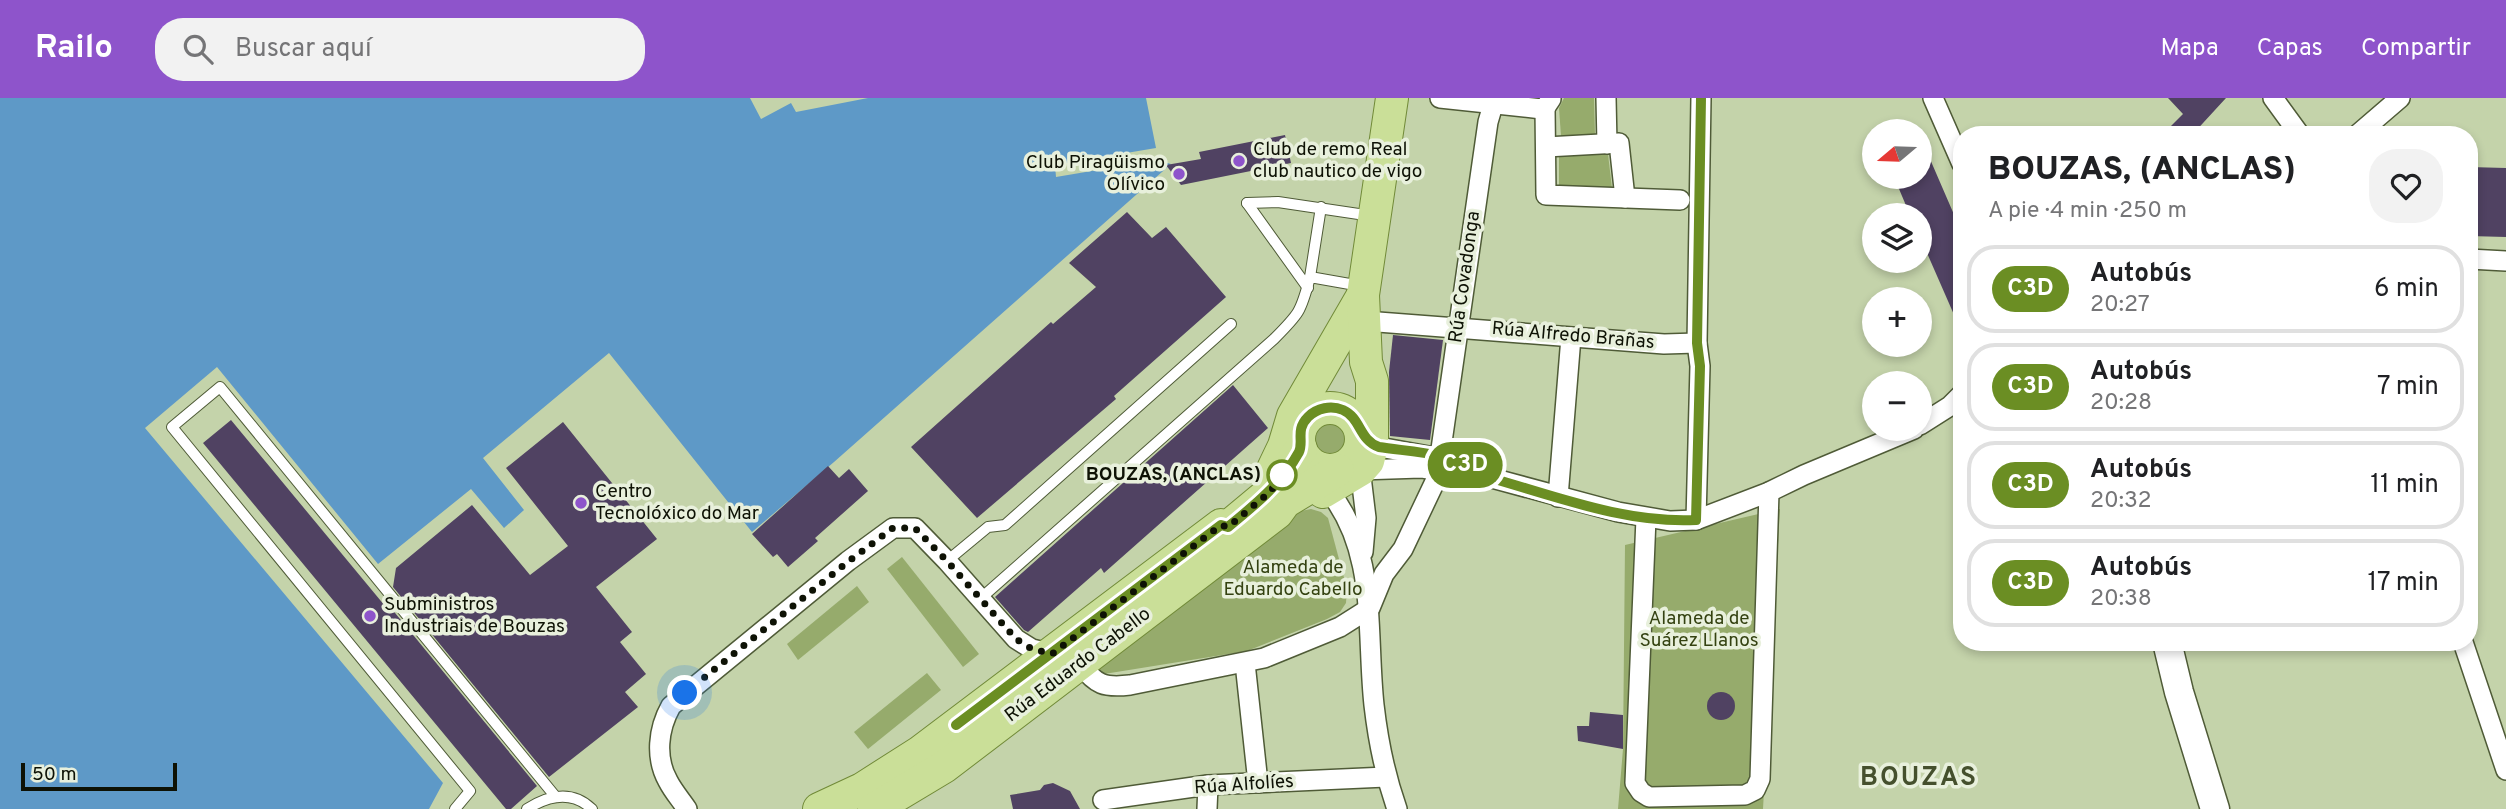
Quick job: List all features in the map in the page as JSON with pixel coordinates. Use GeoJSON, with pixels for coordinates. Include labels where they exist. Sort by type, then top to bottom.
{"type":"FeatureCollection","features":[{"type":"Feature","properties":{"kind":"main road"},"geometry":{"type":"LineString","coordinates":[[1340,458],[1300,430],[1311,414],[1358,309],[1392,98]]}},
{"type":"Feature","properties":{"kind":"main road"},"geometry":{"type":"LineString","coordinates":[[1340,458],[1366,362],[1358,309]]}},
{"type":"Feature","properties":{"kind":"main road"},"geometry":{"type":"LineString","coordinates":[[1221,525],[1222,518],[1254,492],[1279,460],[1293,416],[1334,342],[1358,309]]}},
{"type":"Feature","properties":{"kind":"main road"},"geometry":{"type":"LineString","coordinates":[[1311,414],[1330,407],[1341,409],[1340,458]]}},
{"type":"Feature","properties":{"kind":"main road","name":"Rúa Eduardo Cabello"},"geometry":{"type":"LineString","coordinates":[[874,809],[944,767],[1221,525],[1228,527],[1270,492],[1340,458]]}},
{"type":"Feature","properties":{"kind":"main road","name":"Rúa Eduardo Cabello"},"geometry":{"type":"LineString","coordinates":[[819,809],[893,771],[1066,659],[1277,513],[1291,510],[1340,458]]}},
{"type":"Feature","properties":{"kind":"street"},"geometry":{"type":"LineString","coordinates":[[1440,98],[1548,103],[1546,195],[1680,200]]}},
{"type":"Feature","properties":{"kind":"street"},"geometry":{"type":"LineString","coordinates":[[1606,98],[1607,144]]}},
{"type":"Feature","properties":{"kind":"street"},"geometry":{"type":"LineString","coordinates":[[1696,520],[1700,366],[1697,343],[1701,98]]}},
{"type":"Feature","properties":{"kind":"street"},"geometry":{"type":"LineString","coordinates":[[1933,98],[1953,143]]}},
{"type":"Feature","properties":{"kind":"street"},"geometry":{"type":"LineString","coordinates":[[2273,98],[2293,126]]}},
{"type":"Feature","properties":{"kind":"street"},"geometry":{"type":"LineString","coordinates":[[2367,126],[2400,98]]}},
{"type":"Feature","properties":{"kind":"street","name":"Rúa Covadonga"},"geometry":{"type":"LineString","coordinates":[[1370,608],[1384,574],[1403,549],[1440,463],[1488,121],[1494,101]]}},
{"type":"Feature","properties":{"kind":"street"},"geometry":{"type":"LineString","coordinates":[[1546,146],[1619,143],[1625,198]]}},
{"type":"Feature","properties":{"kind":"street"},"geometry":{"type":"LineString","coordinates":[[2478,259],[2506,261]]}},
{"type":"Feature","properties":{"kind":"street","name":"Rúa Alfredo Brañas"},"geometry":{"type":"LineString","coordinates":[[1358,309],[1458,327],[1664,344],[1697,343]]}},
{"type":"Feature","properties":{"kind":"street"},"geometry":{"type":"LineString","coordinates":[[1559,496],[1571,337]]}},
{"type":"Feature","properties":{"kind":"street"},"geometry":{"type":"LineString","coordinates":[[1932,417],[1953,403]]}},
{"type":"Feature","properties":{"kind":"street"},"geometry":{"type":"LineString","coordinates":[[1340,458],[1465,465],[1473,473],[1646,518],[1670,521],[1696,520],[1769,492],[1804,474],[1885,441]]}},
{"type":"Feature","properties":{"kind":"street"},"geometry":{"type":"LineString","coordinates":[[1340,458],[1395,468],[1440,463]]}},
{"type":"Feature","properties":{"kind":"street"},"geometry":{"type":"LineString","coordinates":[[1340,458],[1342,506],[1363,564],[1370,608],[1374,705],[1386,777],[1397,809]]}},
{"type":"Feature","properties":{"kind":"street"},"geometry":{"type":"LineString","coordinates":[[1340,458],[1366,518],[1363,564]]}},
{"type":"Feature","properties":{"kind":"street"},"geometry":{"type":"LineString","coordinates":[[1646,518],[1635,783],[1641,792],[1649,797],[1691,803],[1745,795],[1755,790],[1760,779],[1769,492]]}},
{"type":"Feature","properties":{"kind":"street"},"geometry":{"type":"LineString","coordinates":[[687,809],[661,767],[659,746],[663,720],[671,706],[893,528],[915,528],[1016,639],[1032,649],[1066,659],[1093,681],[1112,687],[1264,658],[1340,627],[1370,608]]}},
{"type":"Feature","properties":{"kind":"street"},"geometry":{"type":"LineString","coordinates":[[2168,651],[2216,809]]}},
{"type":"Feature","properties":{"kind":"street"},"geometry":{"type":"LineString","coordinates":[[2466,651],[2506,770]]}},
{"type":"Feature","properties":{"kind":"street"},"geometry":{"type":"LineString","coordinates":[[1245,663],[1258,783]]}},
{"type":"Feature","properties":{"kind":"street","name":"Rúa Alfolíes"},"geometry":{"type":"LineString","coordinates":[[1103,800],[1208,785],[1386,777]]}},
{"type":"Feature","properties":{"kind":"street"},"geometry":{"type":"LineString","coordinates":[[1207,809],[1208,785]]}},
{"type":"Feature","properties":{"kind":"lane"},"geometry":{"type":"LineString","coordinates":[[1358,309],[1309,282],[1247,203],[1278,202],[1375,216]]}},
{"type":"Feature","properties":{"kind":"lane"},"geometry":{"type":"LineString","coordinates":[[980,599],[1297,316],[1309,282],[1321,207]]}},
{"type":"Feature","properties":{"kind":"lane"},"geometry":{"type":"LineString","coordinates":[[947,561],[988,527],[1005,524],[1231,324]]}},
{"type":"Feature","properties":{"kind":"lane"},"geometry":{"type":"LineString","coordinates":[[455,809],[470,791],[172,427],[220,387],[555,796]]}},
{"type":"Feature","properties":{"kind":"lane"},"geometry":{"type":"LineString","coordinates":[[527,809],[555,796],[582,800],[592,809]]}},
{"type":"Feature","properties":{"kind":"green space"},"geometry":{"type":"Polygon","coordinates":[[[1564,98],[1594,98],[1595,135],[1561,136],[1559,108],[1564,98]]]}},
{"type":"Feature","properties":{"kind":"green space"},"geometry":{"type":"Polygon","coordinates":[[[1608,154],[1612,188],[1559,186],[1559,155],[1608,154]]]}},
{"type":"Feature","properties":{"kind":"green space"},"geometry":{"type":"Polygon","coordinates":[[[1330,415],[1346,422],[1353,438],[1346,454],[1330,461],[1314,454],[1307,438],[1314,422],[1330,415]]]}},
{"type":"Feature","properties":{"kind":"green space","name":"Alameda de Eduardo Cabello"},"geometry":{"type":"Polygon","coordinates":[[[1311,509],[1328,518],[1347,589],[1346,603],[1340,612],[1247,651],[1104,674],[1097,671],[1096,664],[1301,511],[1311,509]]]}},
{"type":"Feature","properties":{"kind":"green space","name":"Alameda de Suárez Llanos"},"geometry":{"type":"Polygon","coordinates":[[[1780,509],[1763,809],[1618,809],[1623,749],[1625,545],[1780,509]]]}},
{"type":"Feature","properties":{"kind":"green space"},"geometry":{"type":"Polygon","coordinates":[[[902,557],[979,654],[963,667],[887,569],[902,557]]]}},
{"type":"Feature","properties":{"kind":"green space"},"geometry":{"type":"Polygon","coordinates":[[[857,586],[869,602],[798,660],[787,644],[857,586]]]}},
{"type":"Feature","properties":{"kind":"green space"},"geometry":{"type":"Polygon","coordinates":[[[927,673],[941,690],[868,749],[854,732],[927,673]]]}},
{"type":"Feature","properties":{"kind":"water"},"geometry":{"type":"Polygon","coordinates":[[[0,98],[750,98],[761,119],[791,103],[796,112],[868,98],[1146,98],[1156,148],[1055,165],[1056,177],[1157,160],[1171,164],[752,532],[609,353],[483,458],[524,510],[504,528],[471,489],[378,564],[217,367],[145,428],[443,783],[429,809],[0,809],[0,98]]]}},
{"type":"Feature","properties":{"kind":"building"},"geometry":{"type":"Polygon","coordinates":[[[2168,98],[2226,98],[2200,126],[2171,126],[2183,114],[2168,98]]]}},
{"type":"Feature","properties":{"kind":"building","name":"Club de remo Real club nautico de vigo"},"geometry":{"type":"Polygon","coordinates":[[[1285,135],[1291,163],[1181,185],[1166,165],[1201,159],[1199,152],[1285,135]]]}},
{"type":"Feature","properties":{"kind":"building"},"geometry":{"type":"Polygon","coordinates":[[[1932,164],[1953,212],[1953,312],[1932,264],[1932,203],[1905,203],[1899,189],[1932,189],[1932,164]]]}},
{"type":"Feature","properties":{"kind":"building"},"geometry":{"type":"Polygon","coordinates":[[[2478,167],[2506,168],[2506,237],[2478,236],[2478,167]]]}},
{"type":"Feature","properties":{"kind":"building"},"geometry":{"type":"Polygon","coordinates":[[[1127,212],[1152,238],[1166,227],[1226,297],[1114,396],[1116,399],[977,518],[911,447],[1051,322],[1053,324],[1096,287],[1069,263],[1127,212]]]}},
{"type":"Feature","properties":{"kind":"building"},"geometry":{"type":"Polygon","coordinates":[[[1393,335],[1443,340],[1430,440],[1390,436],[1389,372],[1393,335]]]}},
{"type":"Feature","properties":{"kind":"building"},"geometry":{"type":"Polygon","coordinates":[[[1233,385],[1268,428],[1104,573],[1101,568],[1028,632],[1024,630],[995,597],[1233,385]]]}},
{"type":"Feature","properties":{"kind":"building","name":"Subministros Industriais de Bouzas"},"geometry":{"type":"Polygon","coordinates":[[[231,420],[390,612],[391,608],[537,786],[511,809],[506,809],[203,443],[231,420]]]}},
{"type":"Feature","properties":{"kind":"building"},"geometry":{"type":"Polygon","coordinates":[[[563,422],[657,539],[596,587],[632,632],[620,642],[646,674],[625,692],[638,707],[549,777],[393,587],[396,568],[472,505],[530,575],[568,546],[506,468],[563,422]]]}},
{"type":"Feature","properties":{"kind":"building"},"geometry":{"type":"Polygon","coordinates":[[[828,466],[839,478],[849,469],[868,491],[815,538],[818,541],[788,567],[777,554],[773,557],[752,534],[828,466]]]}},
{"type":"Feature","properties":{"kind":"building"},"geometry":{"type":"Polygon","coordinates":[[[1721,692],[1731,696],[1735,706],[1731,716],[1721,720],[1711,716],[1707,706],[1711,696],[1721,692]]]}},
{"type":"Feature","properties":{"kind":"building"},"geometry":{"type":"Polygon","coordinates":[[[1590,712],[1623,715],[1623,749],[1578,741],[1577,726],[1589,726],[1590,712]]]}},
{"type":"Feature","properties":{"kind":"building"},"geometry":{"type":"Polygon","coordinates":[[[1053,783],[1070,791],[1080,809],[1013,809],[1010,795],[1040,790],[1044,785],[1053,783]]]}},
{"type":"Feature","properties":{"kind":"bus line","name":"C3D"},"geometry":{"type":"LineString","coordinates":[[956,725],[1221,525],[1228,527],[1270,492],[1301,449],[1299,439],[1304,421],[1320,409],[1330,407],[1350,414],[1357,422],[1362,435],[1372,445],[1440,456],[1465,465],[1473,473],[1618,512],[1670,521],[1696,520],[1700,366],[1697,343],[1701,98]]}},
{"type":"Feature","properties":{"kind":"place","name":"Club de remo Real club nautico de vigo"},"geometry":{"type":"Point","coordinates":[1239,161]}},
{"type":"Feature","properties":{"kind":"place","name":"Club Piragüismo Olívico"},"geometry":{"type":"Point","coordinates":[1179,174]}},
{"type":"Feature","properties":{"kind":"place","name":"BOUZAS, (ANCLAS)"},"geometry":{"type":"Point","coordinates":[1282,475]}},
{"type":"Feature","properties":{"kind":"place","name":"Centro Tecnolóxico do Mar"},"geometry":{"type":"Point","coordinates":[581,503]}},
{"type":"Feature","properties":{"kind":"place","name":"Subministros Industriais de Bouzas"},"geometry":{"type":"Point","coordinates":[370,616]}},
{"type":"Feature","properties":{"kind":"district","name":"BOUZAS"},"geometry":{"type":"Point","coordinates":[1919,778]}},
{"type":"Feature","properties":{"kind":"route"},"geometry":{"type":"LineString","coordinates":[[685,693],[893,528],[915,528],[1016,639],[1032,649],[1052,654],[1221,525],[1228,527],[1270,492],[1285,471],[1282,475]]}}]}
